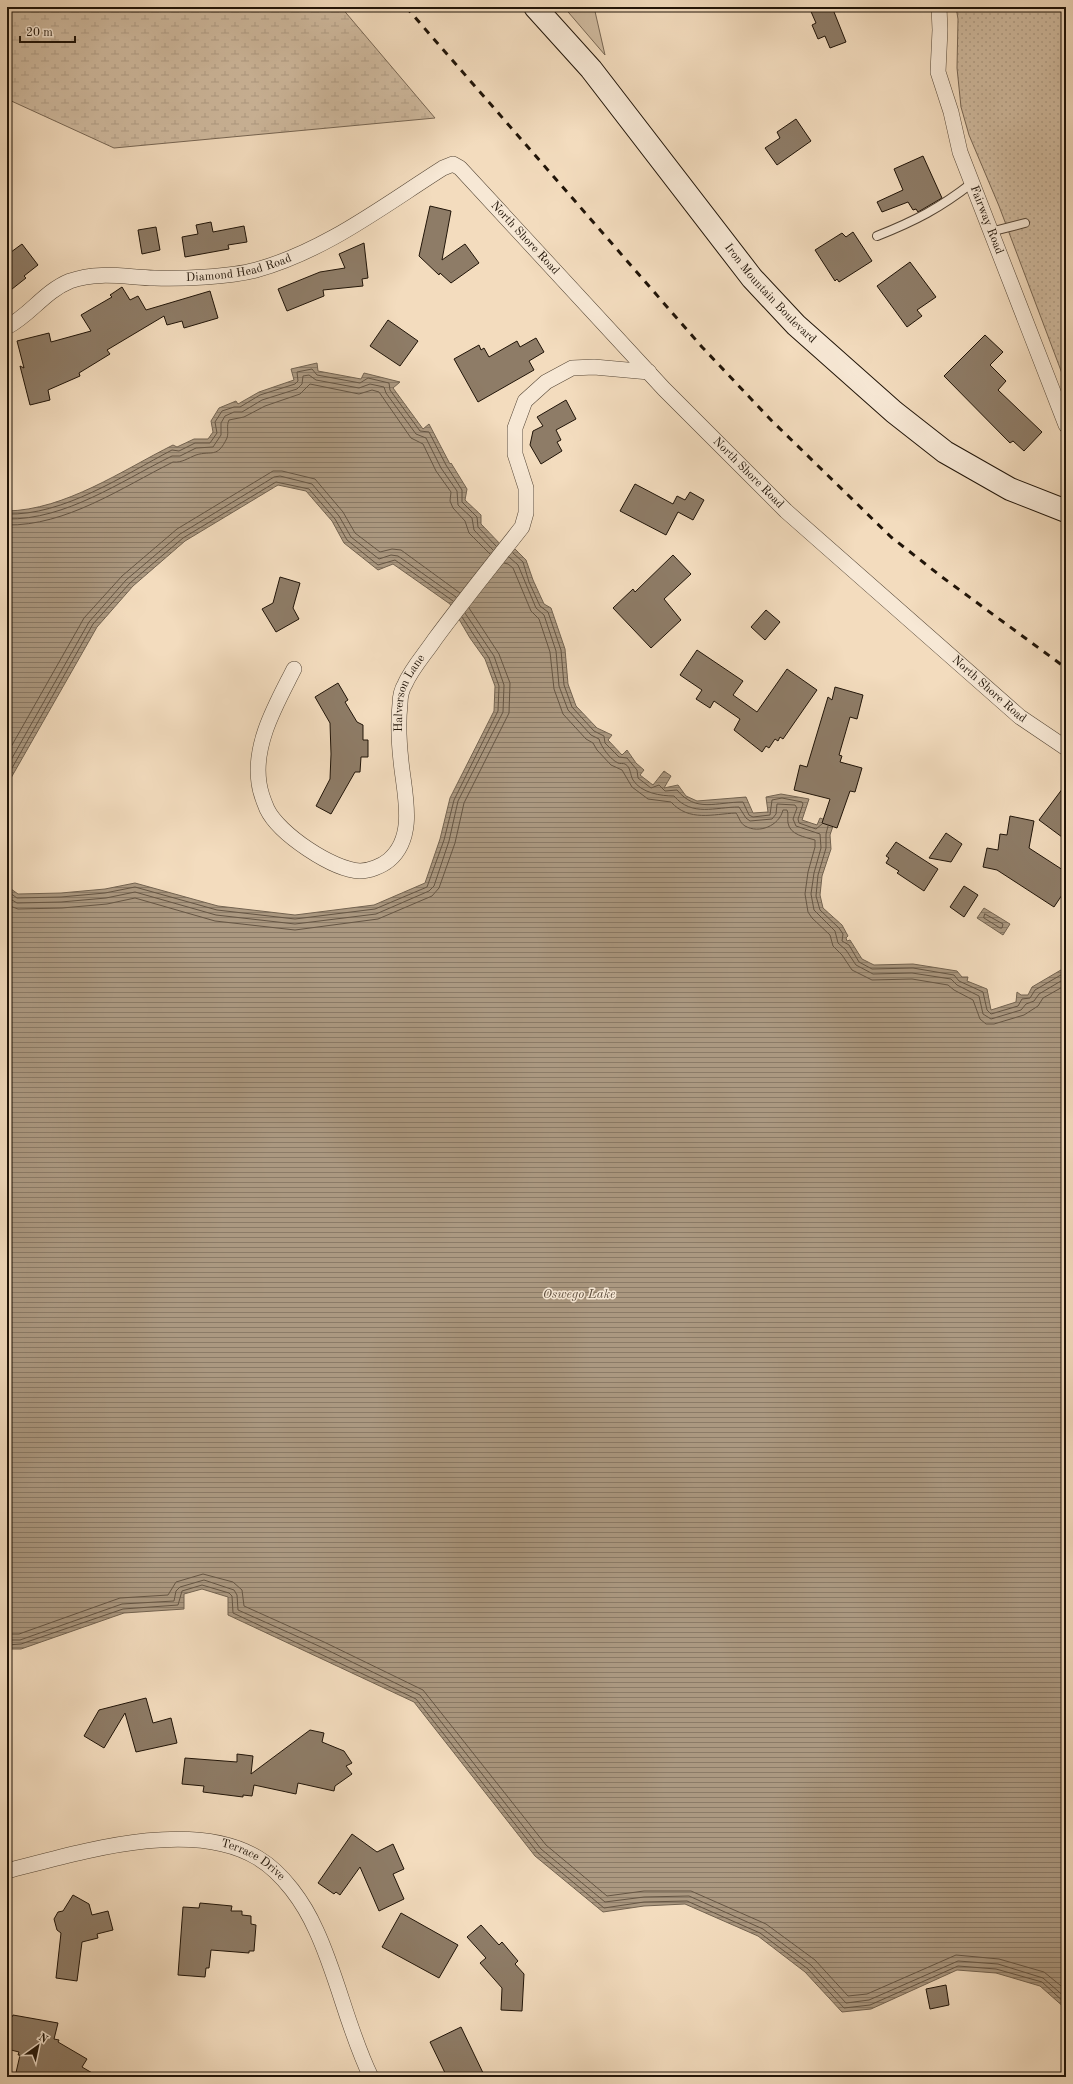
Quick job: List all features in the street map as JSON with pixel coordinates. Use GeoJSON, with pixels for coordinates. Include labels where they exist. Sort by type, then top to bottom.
{"type":"FeatureCollection","features":[{"type":"Feature","properties":{"kind":"street","name":"Iron Mountain Boulevard"},"geometry":{"type":"LineString","coordinates":[[535,7],[591,69],[752,278],[796,325],[894,412],[945,452],[1010,489],[1066,511]]}},
{"type":"Feature","properties":{"kind":"street","name":"Fairway Road"},"geometry":{"type":"LineString","coordinates":[[939,7],[940,30],[938,72],[951,112],[960,152],[1066,425]]}},
{"type":"Feature","properties":{"kind":"street","name":"Diamond Head Road"},"geometry":{"type":"LineString","coordinates":[[7,327],[48,294],[70,282],[87,277],[110,274],[154,278],[214,276],[255,271],[285,261],[326,243],[443,168],[453,164],[460,168]]}},
{"type":"Feature","properties":{"kind":"street","name":"North Shore Road"},"geometry":{"type":"LineString","coordinates":[[460,168],[649,372],[786,511],[1020,717],[1066,748]]}},
{"type":"Feature","properties":{"kind":"street","name":"Halverson Lane"},"geometry":{"type":"LineString","coordinates":[[294,669],[272,713],[259,756],[259,784],[267,810],[284,829],[304,846],[328,861],[360,871],[373,868],[388,861],[397,851],[402,840],[406,824],[407,806],[401,760],[400,702],[404,684],[448,622],[522,527],[526,513],[526,488],[515,454],[515,428],[525,401],[546,382],[572,368],[594,367],[649,372]]}},
{"type":"Feature","properties":{"kind":"street","name":"Terrace Drive"},"geometry":{"type":"LineString","coordinates":[[7,1870],[82,1852],[170,1838],[204,1841],[235,1848],[256,1857],[279,1875],[301,1903],[316,1930],[371,2077]]}},
{"type":"Feature","properties":{"kind":"lane"},"geometry":{"type":"LineString","coordinates":[[877,236],[906,225],[935,210],[972,183]]}},
{"type":"Feature","properties":{"kind":"lane"},"geometry":{"type":"LineString","coordinates":[[990,232],[1024,223]]}},
{"type":"Feature","properties":{"kind":"green space"},"geometry":{"type":"Polygon","coordinates":[[[7,7],[341,7],[435,118],[114,148],[7,99],[7,7]]]}},
{"type":"Feature","properties":{"kind":"green space"},"geometry":{"type":"Polygon","coordinates":[[[563,7],[594,7],[605,55],[569,13],[563,7]]]}},
{"type":"Feature","properties":{"kind":"green space"},"geometry":{"type":"Polygon","coordinates":[[[956,7],[1066,7],[1066,384],[999,206],[969,135],[961,107],[957,68],[958,19],[956,7]]]}},
{"type":"Feature","properties":{"kind":"water","name":"Oswego Lake"},"geometry":{"type":"Polygon","coordinates":[[[317,363],[318,371],[361,379],[364,373],[400,382],[393,388],[423,429],[429,424],[450,464],[451,463],[467,489],[465,500],[481,515],[481,524],[504,548],[515,549],[526,560],[544,604],[551,608],[565,649],[568,684],[576,706],[597,728],[612,735],[608,740],[622,755],[627,750],[636,763],[644,770],[640,775],[653,785],[664,771],[671,776],[664,788],[678,785],[686,796],[697,801],[746,797],[753,813],[768,812],[766,797],[781,794],[809,799],[802,820],[817,825],[820,818],[834,823],[830,835],[831,849],[822,876],[820,895],[823,908],[842,925],[848,936],[846,938],[847,941],[850,940],[862,959],[874,965],[913,964],[957,971],[962,977],[968,977],[967,981],[987,989],[991,1010],[1016,1002],[1017,992],[1021,995],[1028,995],[1032,987],[1066,967],[1066,2009],[1040,1986],[996,1973],[957,1970],[871,2009],[842,2012],[805,1972],[758,1936],[685,1904],[644,1906],[603,1912],[535,1856],[414,1702],[228,1615],[228,1597],[202,1589],[184,1594],[184,1609],[124,1613],[21,1649],[7,1649],[7,886],[18,894],[61,893],[105,889],[135,883],[218,906],[295,915],[374,905],[425,883],[440,839],[450,798],[494,711],[495,686],[485,659],[470,638],[450,604],[393,564],[378,570],[344,543],[332,521],[306,491],[278,485],[185,541],[133,586],[97,627],[7,785],[7,511],[29,509],[50,504],[114,477],[173,445],[177,447],[194,439],[208,439],[213,432],[211,421],[219,408],[236,401],[238,404],[259,392],[294,380],[291,369],[317,363]]]}},
{"type":"Feature","properties":{"kind":"water"},"geometry":{"type":"Polygon","coordinates":[[[984,908],[1010,924],[1003,935],[977,918],[984,908]]]}},
{"type":"Feature","properties":{"kind":"building"},"geometry":{"type":"Polygon","coordinates":[[[809,7],[832,7],[846,42],[830,48],[825,36],[818,39],[812,25],[816,23],[809,7]]]}},
{"type":"Feature","properties":{"kind":"building"},"geometry":{"type":"Polygon","coordinates":[[[796,119],[811,141],[777,165],[765,148],[780,138],[777,132],[796,119]]]}},
{"type":"Feature","properties":{"kind":"building"},"geometry":{"type":"Polygon","coordinates":[[[923,156],[942,198],[918,212],[916,209],[913,210],[908,202],[882,212],[877,202],[903,190],[894,169],[923,156]]]}},
{"type":"Feature","properties":{"kind":"building"},"geometry":{"type":"Polygon","coordinates":[[[430,206],[451,211],[442,260],[465,244],[479,263],[451,283],[440,273],[439,275],[419,256],[430,206]]]}},
{"type":"Feature","properties":{"kind":"building"},"geometry":{"type":"Polygon","coordinates":[[[211,222],[213,232],[244,226],[247,242],[228,245],[229,249],[185,257],[182,237],[198,234],[196,225],[211,222]]]}},
{"type":"Feature","properties":{"kind":"building"},"geometry":{"type":"Polygon","coordinates":[[[156,227],[160,250],[142,254],[138,230],[156,227]]]}},
{"type":"Feature","properties":{"kind":"building"},"geometry":{"type":"Polygon","coordinates":[[[853,232],[872,261],[839,282],[837,279],[835,281],[815,250],[842,233],[846,237],[853,232]]]}},
{"type":"Feature","properties":{"kind":"building"},"geometry":{"type":"Polygon","coordinates":[[[364,243],[368,278],[362,279],[363,286],[323,290],[324,296],[287,311],[278,289],[320,272],[345,268],[339,254],[364,243]]]}},
{"type":"Feature","properties":{"kind":"building"},"geometry":{"type":"Polygon","coordinates":[[[22,244],[38,265],[24,276],[26,278],[7,293],[7,255],[22,244]]]}},
{"type":"Feature","properties":{"kind":"building"},"geometry":{"type":"Polygon","coordinates":[[[910,262],[936,297],[917,310],[922,316],[907,327],[877,286],[910,262]]]}},
{"type":"Feature","properties":{"kind":"building"},"geometry":{"type":"Polygon","coordinates":[[[122,287],[130,300],[138,296],[146,310],[210,291],[218,318],[184,328],[182,321],[167,325],[164,316],[107,350],[110,354],[79,373],[80,376],[48,390],[50,400],[30,405],[20,366],[24,368],[17,341],[49,333],[51,342],[91,331],[81,315],[112,297],[110,295],[122,287]]]}},
{"type":"Feature","properties":{"kind":"building"},"geometry":{"type":"Polygon","coordinates":[[[388,320],[418,341],[400,366],[370,346],[388,320]]]}},
{"type":"Feature","properties":{"kind":"building"},"geometry":{"type":"Polygon","coordinates":[[[985,335],[1003,352],[990,365],[1006,381],[998,390],[1042,432],[1024,451],[1013,441],[1010,443],[944,376],[985,335]]]}},
{"type":"Feature","properties":{"kind":"building"},"geometry":{"type":"Polygon","coordinates":[[[536,338],[544,352],[529,361],[534,370],[478,402],[454,359],[479,345],[481,350],[484,348],[489,357],[517,341],[520,347],[536,338]]]}},
{"type":"Feature","properties":{"kind":"building"},"geometry":{"type":"Polygon","coordinates":[[[566,400],[576,419],[556,430],[561,440],[557,442],[562,451],[541,464],[530,445],[533,431],[543,426],[537,417],[566,400]]]}},
{"type":"Feature","properties":{"kind":"building"},"geometry":{"type":"Polygon","coordinates":[[[635,484],[673,504],[677,496],[685,500],[690,492],[704,500],[693,520],[678,512],[666,535],[620,511],[635,484]]]}},
{"type":"Feature","properties":{"kind":"building"},"geometry":{"type":"Polygon","coordinates":[[[673,555],[691,574],[664,599],[681,620],[651,648],[613,608],[633,589],[635,592],[673,555]]]}},
{"type":"Feature","properties":{"kind":"building"},"geometry":{"type":"Polygon","coordinates":[[[280,577],[300,583],[293,608],[299,619],[276,632],[262,609],[273,603],[280,577]]]}},
{"type":"Feature","properties":{"kind":"building"},"geometry":{"type":"Polygon","coordinates":[[[766,610],[780,622],[765,640],[751,627],[766,610]]]}},
{"type":"Feature","properties":{"kind":"building"},"geometry":{"type":"Polygon","coordinates":[[[697,650],[743,681],[733,695],[757,712],[787,669],[817,690],[783,739],[780,737],[778,741],[775,739],[769,748],[766,746],[762,752],[734,730],[740,719],[714,701],[710,708],[696,699],[702,690],[680,675],[697,650]]]}},
{"type":"Feature","properties":{"kind":"building"},"geometry":{"type":"Polygon","coordinates":[[[338,683],[348,700],[345,702],[357,722],[363,725],[363,740],[368,740],[368,757],[361,757],[360,772],[355,772],[331,814],[316,806],[330,779],[331,754],[330,723],[315,697],[338,683]]]}},
{"type":"Feature","properties":{"kind":"building"},"geometry":{"type":"Polygon","coordinates":[[[835,687],[863,695],[857,719],[850,717],[839,755],[842,756],[840,762],[862,768],[855,792],[850,791],[837,828],[822,823],[830,799],[794,790],[800,765],[807,767],[828,697],[832,700],[835,687]]]}},
{"type":"Feature","properties":{"kind":"building"},"geometry":{"type":"Polygon","coordinates":[[[1066,784],[1066,840],[1039,820],[1066,784]]]}},
{"type":"Feature","properties":{"kind":"building"},"geometry":{"type":"Polygon","coordinates":[[[1010,816],[1034,821],[1029,848],[1066,872],[1066,889],[1054,907],[997,870],[983,867],[987,848],[998,850],[1000,834],[1007,835],[1010,816]]]}},
{"type":"Feature","properties":{"kind":"building"},"geometry":{"type":"Polygon","coordinates":[[[946,833],[962,844],[951,862],[929,858],[946,833]]]}},
{"type":"Feature","properties":{"kind":"building"},"geometry":{"type":"Polygon","coordinates":[[[896,842],[938,869],[924,891],[897,873],[899,871],[886,863],[889,858],[886,856],[896,842]]]}},
{"type":"Feature","properties":{"kind":"building"},"geometry":{"type":"Polygon","coordinates":[[[964,886],[978,895],[964,917],[950,907],[964,886]]]}},
{"type":"Feature","properties":{"kind":"building"},"geometry":{"type":"Polygon","coordinates":[[[146,1698],[153,1723],[171,1718],[177,1743],[136,1752],[125,1713],[104,1748],[84,1736],[99,1710],[146,1698]]]}},
{"type":"Feature","properties":{"kind":"building"},"geometry":{"type":"Polygon","coordinates":[[[310,1730],[324,1733],[322,1742],[344,1751],[352,1763],[346,1766],[352,1774],[335,1786],[334,1791],[298,1783],[296,1794],[254,1785],[252,1796],[243,1795],[243,1797],[203,1792],[204,1786],[182,1784],[185,1758],[237,1762],[237,1754],[253,1756],[251,1774],[310,1730]]]}},
{"type":"Feature","properties":{"kind":"building"},"geometry":{"type":"Polygon","coordinates":[[[352,1834],[377,1852],[393,1844],[404,1869],[393,1874],[404,1899],[379,1911],[360,1867],[340,1895],[336,1892],[334,1894],[318,1883],[352,1834]]]}},
{"type":"Feature","properties":{"kind":"building"},"geometry":{"type":"Polygon","coordinates":[[[73,1895],[89,1904],[92,1915],[108,1911],[113,1930],[97,1934],[98,1938],[82,1942],[77,1981],[56,1978],[61,1933],[57,1930],[54,1919],[58,1912],[63,1911],[73,1895]]]}},
{"type":"Feature","properties":{"kind":"building"},"geometry":{"type":"Polygon","coordinates":[[[200,1903],[232,1906],[231,1911],[242,1911],[242,1915],[251,1916],[251,1924],[256,1925],[254,1951],[249,1951],[249,1953],[211,1950],[209,1968],[206,1968],[205,1977],[178,1975],[183,1907],[199,1908],[200,1903]]]}},
{"type":"Feature","properties":{"kind":"building"},"geometry":{"type":"Polygon","coordinates":[[[401,1913],[458,1945],[439,1978],[382,1947],[401,1913]]]}},
{"type":"Feature","properties":{"kind":"building"},"geometry":{"type":"Polygon","coordinates":[[[481,1925],[499,1945],[502,1942],[518,1961],[515,1964],[524,1974],[522,2011],[501,2010],[502,1988],[480,1963],[486,1958],[467,1937],[481,1925]]]}},
{"type":"Feature","properties":{"kind":"building"},"geometry":{"type":"Polygon","coordinates":[[[946,1985],[949,2005],[930,2009],[926,1989],[946,1985]]]}},
{"type":"Feature","properties":{"kind":"building"},"geometry":{"type":"Polygon","coordinates":[[[13,2015],[58,2023],[54,2039],[59,2040],[58,2042],[87,2059],[82,2067],[99,2077],[15,2077],[20,2055],[18,2055],[19,2052],[7,2049],[7,2016],[12,2017],[13,2015]]]}},
{"type":"Feature","properties":{"kind":"building"},"geometry":{"type":"Polygon","coordinates":[[[461,2027],[485,2077],[447,2077],[430,2042],[461,2027]]]}},
{"type":"Feature","properties":{"kind":"railway"},"geometry":{"type":"LineString","coordinates":[[406,7],[702,347],[771,420],[891,537],[942,577],[1066,668]]}}]}
